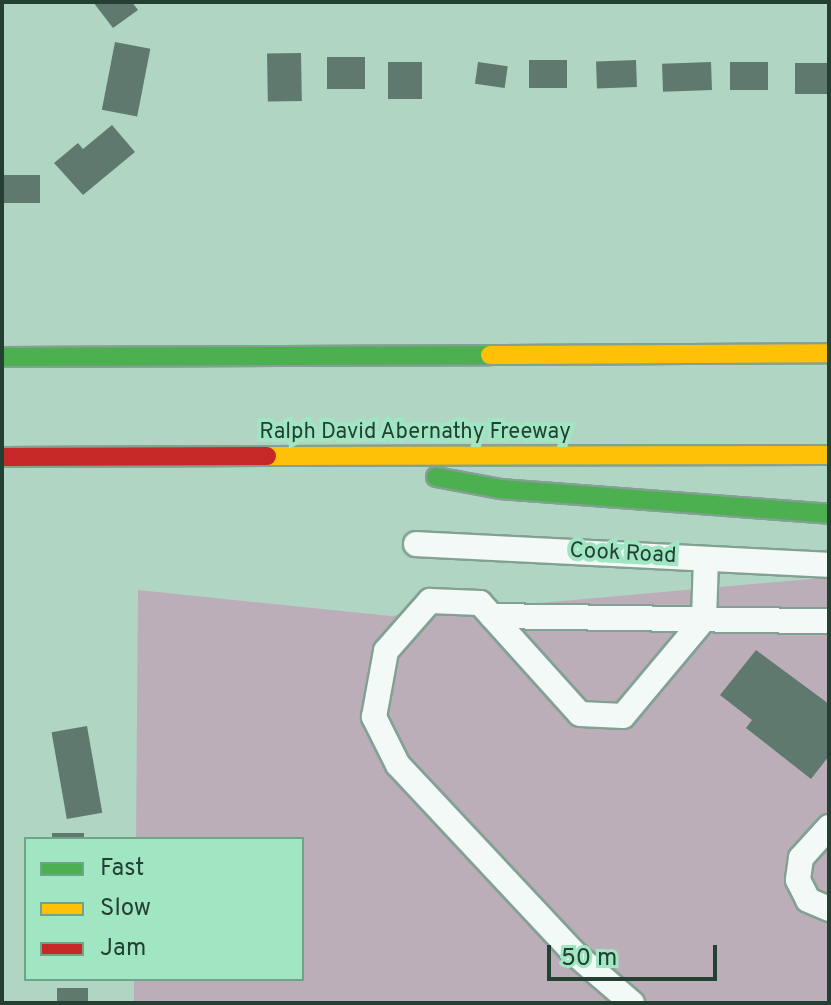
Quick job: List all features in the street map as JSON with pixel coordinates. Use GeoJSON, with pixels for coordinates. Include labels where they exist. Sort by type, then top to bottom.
{"type":"FeatureCollection","features":[{"type":"Feature","properties":{"kind":"highway"},"geometry":{"type":"LineString","coordinates":[[371,355],[701,344],[763,335]]}},
{"type":"Feature","properties":{"kind":"highway"},"geometry":{"type":"LineString","coordinates":[[2,357],[829,353]]}},
{"type":"Feature","properties":{"kind":"highway","name":"Ralph David Abernathy Freeway"},"geometry":{"type":"LineString","coordinates":[[2,457],[829,455]]}},
{"type":"Feature","properties":{"kind":"highway"},"geometry":{"type":"LineString","coordinates":[[343,458],[500,489],[829,514]]}},
{"type":"Feature","properties":{"kind":"street","name":"Cook Road"},"geometry":{"type":"LineString","coordinates":[[416,544],[829,565]]}},
{"type":"Feature","properties":{"kind":"street"},"geometry":{"type":"LineString","coordinates":[[632,1003],[575,954],[398,765],[374,717],[386,651],[430,601],[480,603],[580,714],[623,716],[704,619],[706,559]]}},
{"type":"Feature","properties":{"kind":"street"},"geometry":{"type":"LineString","coordinates":[[492,616],[829,621]]}},
{"type":"Feature","properties":{"kind":"street"},"geometry":{"type":"LineString","coordinates":[[829,827],[801,858],[798,880],[808,900],[829,909]]}},
{"type":"Feature","properties":{"kind":"shaded area"},"geometry":{"type":"Polygon","coordinates":[[[829,579],[829,1003],[134,1003],[134,981],[304,981],[304,837],[136,837],[138,590],[391,616],[829,579]]]}},
{"type":"Feature","properties":{"kind":"building"},"geometry":{"type":"Polygon","coordinates":[[[93,2],[132,2],[138,10],[113,28],[93,2]]]}},
{"type":"Feature","properties":{"kind":"building"},"geometry":{"type":"Polygon","coordinates":[[[115,42],[150,49],[137,117],[102,110],[115,42]]]}},
{"type":"Feature","properties":{"kind":"building"},"geometry":{"type":"Polygon","coordinates":[[[301,53],[302,101],[268,102],[267,54],[301,53]]]}},
{"type":"Feature","properties":{"kind":"building"},"geometry":{"type":"Polygon","coordinates":[[[327,57],[365,57],[365,89],[327,89],[327,57]]]}},
{"type":"Feature","properties":{"kind":"building"},"geometry":{"type":"Polygon","coordinates":[[[529,60],[567,60],[567,88],[529,88],[529,60]]]}},
{"type":"Feature","properties":{"kind":"building"},"geometry":{"type":"Polygon","coordinates":[[[636,60],[637,87],[597,88],[596,61],[636,60]]]}},
{"type":"Feature","properties":{"kind":"building"},"geometry":{"type":"Polygon","coordinates":[[[388,62],[422,62],[422,99],[388,99],[388,62]]]}},
{"type":"Feature","properties":{"kind":"building"},"geometry":{"type":"Polygon","coordinates":[[[478,62],[508,66],[505,88],[475,84],[478,62]]]}},
{"type":"Feature","properties":{"kind":"building"},"geometry":{"type":"Polygon","coordinates":[[[711,62],[712,90],[663,92],[662,64],[711,62]]]}},
{"type":"Feature","properties":{"kind":"building"},"geometry":{"type":"Polygon","coordinates":[[[730,62],[768,62],[768,90],[730,90],[730,62]]]}},
{"type":"Feature","properties":{"kind":"building"},"geometry":{"type":"Polygon","coordinates":[[[795,63],[829,63],[829,94],[795,94],[795,63]]]}},
{"type":"Feature","properties":{"kind":"building"},"geometry":{"type":"Polygon","coordinates":[[[112,125],[135,152],[83,195],[54,163],[78,143],[83,149],[112,125]]]}},
{"type":"Feature","properties":{"kind":"building"},"geometry":{"type":"Polygon","coordinates":[[[2,175],[40,175],[40,203],[2,203],[2,175]]]}},
{"type":"Feature","properties":{"kind":"building"},"geometry":{"type":"Polygon","coordinates":[[[756,650],[829,704],[829,756],[811,779],[746,728],[752,720],[720,695],[756,650]]]}},
{"type":"Feature","properties":{"kind":"building"},"geometry":{"type":"Polygon","coordinates":[[[87,726],[102,813],[67,819],[52,732],[87,726]]]}},
{"type":"Feature","properties":{"kind":"building"},"geometry":{"type":"Polygon","coordinates":[[[52,833],[84,833],[84,837],[52,837],[52,833]]]}},
{"type":"Feature","properties":{"kind":"building"},"geometry":{"type":"Polygon","coordinates":[[[57,988],[88,988],[88,1003],[57,1003],[57,988]]]}},
{"type":"Feature","properties":{"kind":"traffic: fast"},"geometry":{"type":"LineString","coordinates":[[2,357],[490,355]]}},
{"type":"Feature","properties":{"kind":"traffic: fast"},"geometry":{"type":"LineString","coordinates":[[436,477],[500,489],[829,514]]}},
{"type":"Feature","properties":{"kind":"traffic: slow"},"geometry":{"type":"LineString","coordinates":[[490,355],[829,353]]}},
{"type":"Feature","properties":{"kind":"traffic: slow"},"geometry":{"type":"LineString","coordinates":[[267,456],[829,455]]}},
{"type":"Feature","properties":{"kind":"traffic: jam"},"geometry":{"type":"LineString","coordinates":[[2,457],[267,456]]}}]}
